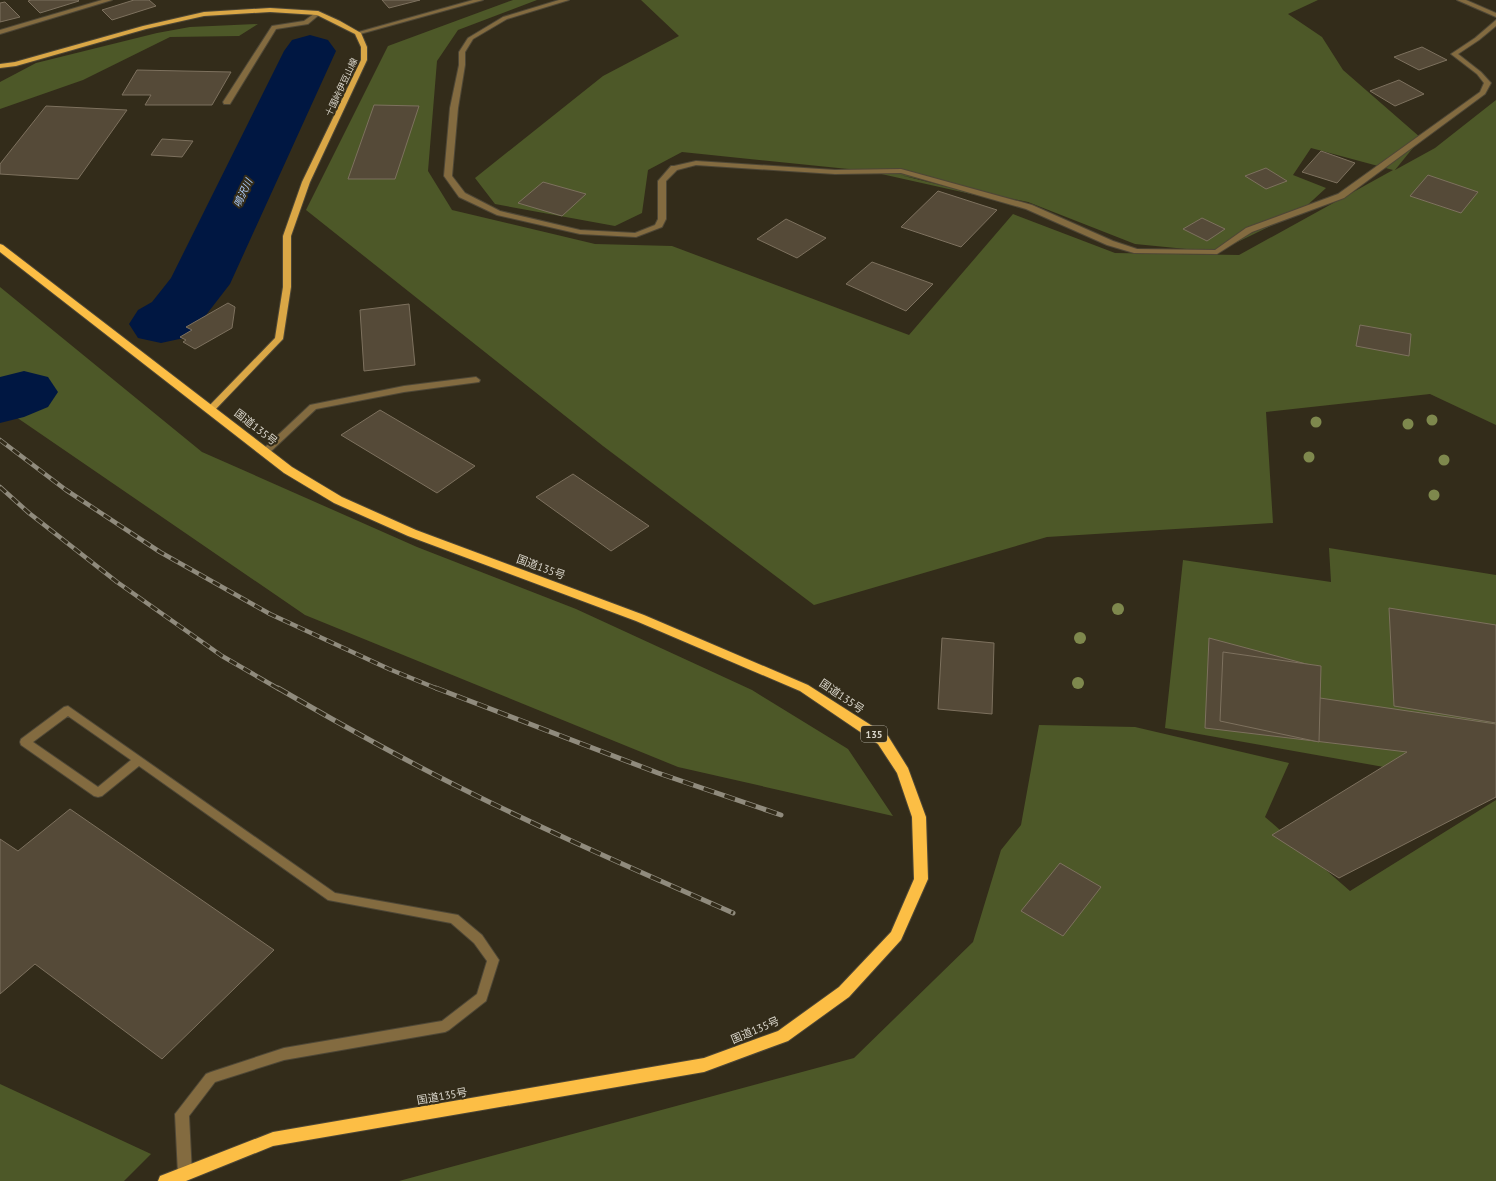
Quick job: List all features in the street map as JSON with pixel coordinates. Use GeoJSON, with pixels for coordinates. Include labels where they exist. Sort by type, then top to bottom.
{"type":"FeatureCollection","features":[{"type":"Feature","properties":{"kind":"highway","name":"国道135号"},"geometry":{"type":"LineString","coordinates":[[0,247],[288,470],[338,500],[412,533],[640,618],[804,688],[883,740],[904,772],[919,817],[921,879],[896,936],[844,992],[783,1036],[704,1066],[273,1139],[166,1181]]}},
{"type":"Feature","properties":{"kind":"main road"},"geometry":{"type":"LineString","coordinates":[[0,66],[23,62],[145,27],[204,14],[270,10],[318,13],[358,33]]}},
{"type":"Feature","properties":{"kind":"main road","name":"十国峠伊豆山線"},"geometry":{"type":"LineString","coordinates":[[211,409],[280,339],[287,287],[287,236],[306,182],[364,60],[364,47],[358,33]]}},
{"type":"Feature","properties":{"kind":"street"},"geometry":{"type":"LineString","coordinates":[[0,32],[110,0]]}},
{"type":"Feature","properties":{"kind":"street"},"geometry":{"type":"LineString","coordinates":[[358,33],[480,0]]}},
{"type":"Feature","properties":{"kind":"street"},"geometry":{"type":"LineString","coordinates":[[566,0],[505,18],[471,38],[462,52],[462,65],[454,108],[448,176],[462,194],[497,213],[580,232],[636,235],[658,227],[662,219],[662,181],[674,168],[696,163],[835,172],[901,171],[1029,206],[1110,243],[1137,250],[1217,252],[1249,230],[1341,196],[1483,93],[1488,83],[1479,73],[1454,54],[1477,40],[1496,22]]}},
{"type":"Feature","properties":{"kind":"street"},"geometry":{"type":"LineString","coordinates":[[1460,0],[1496,15]]}},
{"type":"Feature","properties":{"kind":"street"},"geometry":{"type":"LineString","coordinates":[[227,102],[274,27],[306,23],[318,13]]}},
{"type":"Feature","properties":{"kind":"street"},"geometry":{"type":"LineString","coordinates":[[265,452],[313,407],[404,389],[476,380]]}},
{"type":"Feature","properties":{"kind":"street"},"geometry":{"type":"LineString","coordinates":[[139,760],[98,793],[25,742],[68,710],[139,760],[332,897],[454,920],[478,939],[493,960],[482,997],[445,1026],[284,1054],[211,1078],[182,1114],[185,1174]]}},
{"type":"Feature","properties":{"kind":"green space"},"geometry":{"type":"Polygon","coordinates":[[[513,0],[537,0],[458,30],[437,61],[428,171],[452,210],[595,244],[672,246],[909,335],[1013,214],[1115,253],[1239,255],[1393,170],[1311,148],[1293,175],[1326,188],[1301,211],[1217,252],[1135,244],[1028,202],[900,175],[1029,207],[868,171],[682,152],[648,170],[642,213],[615,226],[495,204],[475,178],[603,76],[679,36],[641,0],[1318,0],[1288,14],[1322,37],[1343,70],[1421,138],[1395,170],[1435,148],[1496,100],[1496,425],[1430,394],[1266,412],[1273,523],[1047,537],[814,605],[603,446],[306,210],[388,46],[513,0]]]}},
{"type":"Feature","properties":{"kind":"green space"},"geometry":{"type":"Polygon","coordinates":[[[258,24],[239,36],[170,37],[83,80],[0,109],[0,82],[36,63],[157,33],[190,27],[258,24]]]}},
{"type":"Feature","properties":{"kind":"green space"},"geometry":{"type":"Polygon","coordinates":[[[0,287],[202,452],[417,547],[576,609],[752,690],[848,749],[893,816],[678,767],[305,615],[0,406],[0,287]]]}},
{"type":"Feature","properties":{"kind":"green space"},"geometry":{"type":"Polygon","coordinates":[[[1329,548],[1496,575],[1496,787],[1165,728],[1183,560],[1331,582],[1329,548]]]}},
{"type":"Feature","properties":{"kind":"green space"},"geometry":{"type":"Polygon","coordinates":[[[1039,725],[1135,727],[1289,763],[1265,817],[1350,891],[1496,800],[1496,1181],[399,1181],[854,1058],[973,942],[1001,850],[1021,825],[1039,725]]]}},
{"type":"Feature","properties":{"kind":"green space"},"geometry":{"type":"Polygon","coordinates":[[[0,1084],[151,1154],[124,1181],[0,1181],[0,1084]]]}},
{"type":"Feature","properties":{"kind":"building"},"geometry":{"type":"Polygon","coordinates":[[[134,0],[149,0],[156,6],[112,20],[102,10],[134,0]]]}},
{"type":"Feature","properties":{"kind":"building"},"geometry":{"type":"Polygon","coordinates":[[[382,0],[420,0],[389,8],[382,0]]]}},
{"type":"Feature","properties":{"kind":"building"},"geometry":{"type":"Polygon","coordinates":[[[28,1],[79,1],[40,13],[28,1]]]}},
{"type":"Feature","properties":{"kind":"building"},"geometry":{"type":"Polygon","coordinates":[[[5,2],[20,17],[0,22],[0,3],[5,2]]]}},
{"type":"Feature","properties":{"kind":"building"},"geometry":{"type":"Polygon","coordinates":[[[1422,47],[1447,60],[1419,70],[1394,57],[1422,47]]]}},
{"type":"Feature","properties":{"kind":"building"},"geometry":{"type":"Polygon","coordinates":[[[137,70],[231,72],[212,105],[145,105],[151,95],[122,95],[137,70]]]}},
{"type":"Feature","properties":{"kind":"building"},"geometry":{"type":"Polygon","coordinates":[[[1399,80],[1424,94],[1395,106],[1370,91],[1399,80]]]}},
{"type":"Feature","properties":{"kind":"building"},"geometry":{"type":"Polygon","coordinates":[[[374,105],[419,106],[395,179],[348,179],[374,105]]]}},
{"type":"Feature","properties":{"kind":"building"},"geometry":{"type":"Polygon","coordinates":[[[46,106],[127,110],[78,179],[0,174],[0,164],[46,106]]]}},
{"type":"Feature","properties":{"kind":"building"},"geometry":{"type":"Polygon","coordinates":[[[162,139],[193,141],[182,157],[151,155],[162,139]]]}},
{"type":"Feature","properties":{"kind":"building"},"geometry":{"type":"Polygon","coordinates":[[[1321,151],[1355,163],[1337,183],[1302,172],[1321,151]]]}},
{"type":"Feature","properties":{"kind":"building"},"geometry":{"type":"Polygon","coordinates":[[[1266,168],[1287,181],[1266,189],[1245,176],[1266,168]]]}},
{"type":"Feature","properties":{"kind":"building"},"geometry":{"type":"Polygon","coordinates":[[[1428,175],[1478,192],[1461,213],[1410,196],[1428,175]]]}},
{"type":"Feature","properties":{"kind":"building"},"geometry":{"type":"Polygon","coordinates":[[[543,182],[586,194],[562,216],[518,203],[543,182]]]}},
{"type":"Feature","properties":{"kind":"building"},"geometry":{"type":"Polygon","coordinates":[[[938,191],[997,210],[961,247],[901,227],[938,191]]]}},
{"type":"Feature","properties":{"kind":"building"},"geometry":{"type":"Polygon","coordinates":[[[1202,218],[1225,229],[1207,241],[1183,229],[1202,218]]]}},
{"type":"Feature","properties":{"kind":"building"},"geometry":{"type":"Polygon","coordinates":[[[786,219],[826,238],[797,258],[757,239],[786,219]]]}},
{"type":"Feature","properties":{"kind":"building"},"geometry":{"type":"Polygon","coordinates":[[[872,262],[933,284],[906,311],[846,284],[872,262]]]}},
{"type":"Feature","properties":{"kind":"building"},"geometry":{"type":"Polygon","coordinates":[[[228,303],[235,307],[232,328],[195,349],[183,342],[186,340],[180,337],[192,330],[186,327],[228,303]]]}},
{"type":"Feature","properties":{"kind":"building"},"geometry":{"type":"Polygon","coordinates":[[[409,304],[415,365],[364,371],[360,310],[409,304]]]}},
{"type":"Feature","properties":{"kind":"building"},"geometry":{"type":"Polygon","coordinates":[[[1360,325],[1411,334],[1409,356],[1356,346],[1360,325]]]}},
{"type":"Feature","properties":{"kind":"building"},"geometry":{"type":"Polygon","coordinates":[[[380,410],[475,466],[437,493],[341,435],[380,410]]]}},
{"type":"Feature","properties":{"kind":"building"},"geometry":{"type":"Polygon","coordinates":[[[573,474],[649,526],[611,551],[536,497],[573,474]]]}},
{"type":"Feature","properties":{"kind":"building"},"geometry":{"type":"Polygon","coordinates":[[[1389,608],[1496,625],[1496,723],[1394,706],[1389,608]]]}},
{"type":"Feature","properties":{"kind":"building"},"geometry":{"type":"Polygon","coordinates":[[[942,638],[994,643],[992,714],[938,709],[942,638]]]}},
{"type":"Feature","properties":{"kind":"building"},"geometry":{"type":"Polygon","coordinates":[[[1209,638],[1310,665],[1320,698],[1496,724],[1496,797],[1339,878],[1272,835],[1407,752],[1205,728],[1209,638]]]}},
{"type":"Feature","properties":{"kind":"building"},"geometry":{"type":"Polygon","coordinates":[[[1223,652],[1321,666],[1319,742],[1220,721],[1223,652]]]}},
{"type":"Feature","properties":{"kind":"building"},"geometry":{"type":"Polygon","coordinates":[[[70,809],[274,950],[162,1059],[35,964],[0,994],[0,839],[18,851],[70,809]]]}},
{"type":"Feature","properties":{"kind":"building"},"geometry":{"type":"Polygon","coordinates":[[[1060,863],[1101,887],[1063,936],[1021,911],[1060,863]]]}},
{"type":"Feature","properties":{"kind":"waterway","name":"鳴沢川"},"geometry":{"type":"LineString","coordinates":[[161,324],[174,315],[199,284],[310,51]]}},
{"type":"Feature","properties":{"kind":"waterway","name":"鳴沢川"},"geometry":{"type":"LineString","coordinates":[[0,402],[24,392]]}},
{"type":"Feature","properties":{"kind":"railway"},"geometry":{"type":"LineString","coordinates":[[0,440],[66,490],[160,552],[270,614],[389,669],[438,689]]}},
{"type":"Feature","properties":{"kind":"railway"},"geometry":{"type":"LineString","coordinates":[[0,487],[29,513],[117,582],[222,656],[279,689]]}},
{"type":"Feature","properties":{"kind":"railway"},"geometry":{"type":"LineString","coordinates":[[278,688],[382,747],[480,798],[733,913]]}},
{"type":"Feature","properties":{"kind":"railway"},"geometry":{"type":"LineString","coordinates":[[436,688],[658,773],[781,815]]}}]}
